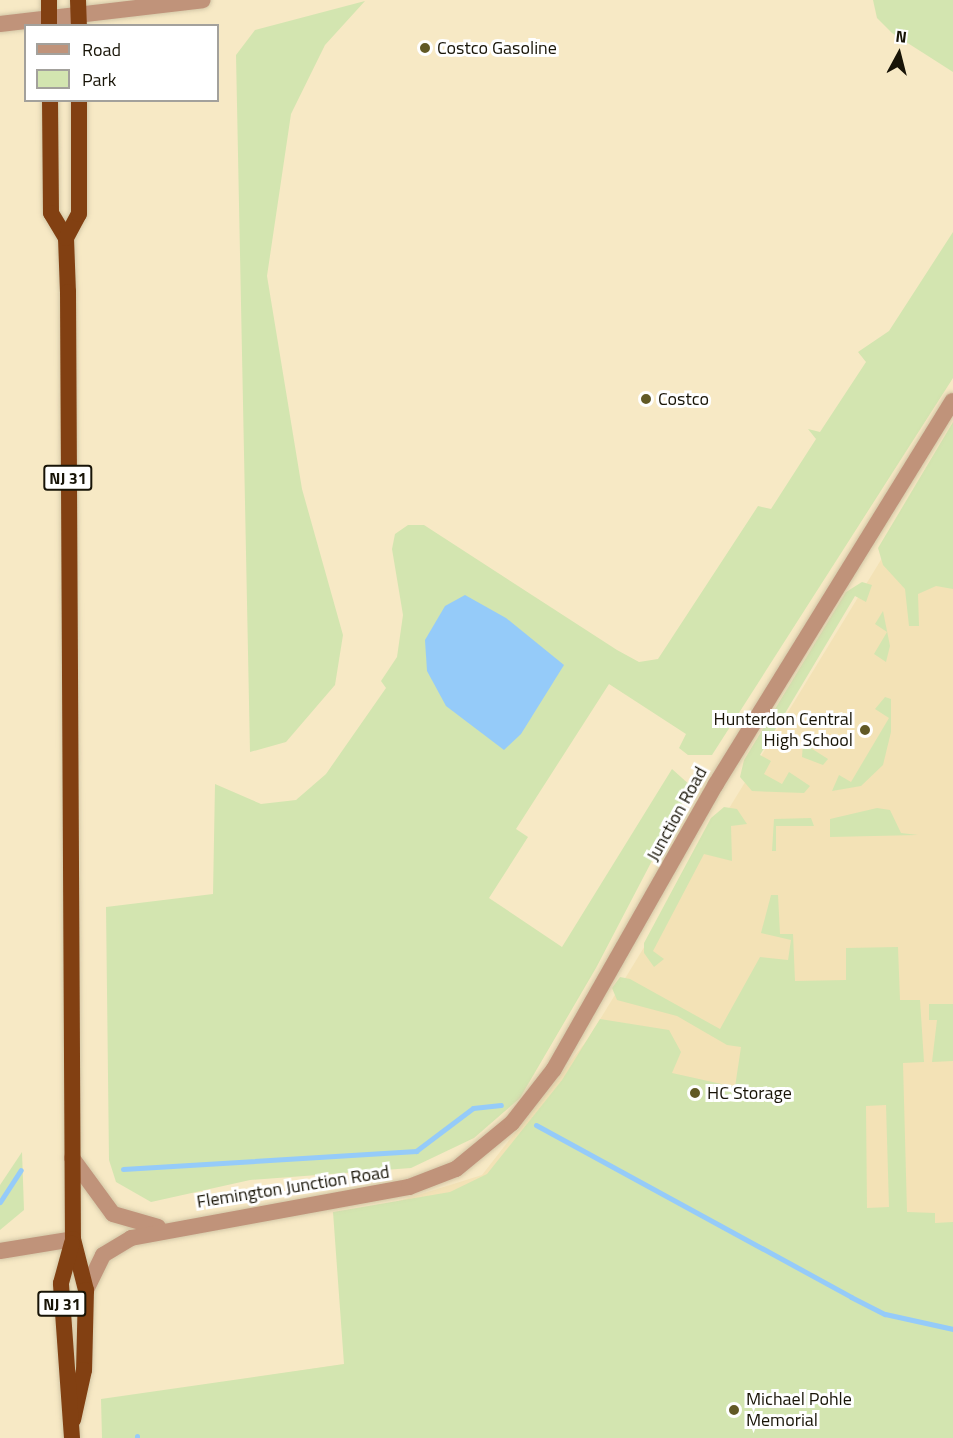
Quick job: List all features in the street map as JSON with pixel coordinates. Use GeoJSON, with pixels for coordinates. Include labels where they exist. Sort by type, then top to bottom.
{"type":"FeatureCollection","features":[{"type":"Feature","properties":{"kind":"highway"},"geometry":{"type":"LineString","coordinates":[[49,0],[49,22]]}},
{"type":"Feature","properties":{"kind":"highway","name":"NJ 31"},"geometry":{"type":"LineString","coordinates":[[50,102],[51,213],[66,238]]}},
{"type":"Feature","properties":{"kind":"highway","name":"NJ 31"},"geometry":{"type":"LineString","coordinates":[[73,1420],[84,1370],[86,1290],[73,1239],[66,238],[79,214],[79,102]]}},
{"type":"Feature","properties":{"kind":"highway","name":"NJ 31"},"geometry":{"type":"LineString","coordinates":[[72,1438],[73,1420],[61,1283],[73,1239]]}},
{"type":"Feature","properties":{"kind":"street"},"geometry":{"type":"LineString","coordinates":[[0,24],[49,22],[78,14],[203,0]]}},
{"type":"Feature","properties":{"kind":"street","name":"Junction Road"},"geometry":{"type":"LineString","coordinates":[[456,1169],[512,1123],[554,1069],[716,784],[953,401]]}},
{"type":"Feature","properties":{"kind":"street"},"geometry":{"type":"LineString","coordinates":[[72,1158],[113,1214],[140,1225],[168,1227]]}},
{"type":"Feature","properties":{"kind":"street","name":"Flemington Junction Road"},"geometry":{"type":"LineString","coordinates":[[168,1227],[353,1200],[456,1169]]}},
{"type":"Feature","properties":{"kind":"street"},"geometry":{"type":"LineString","coordinates":[[86,1290],[110,1248],[168,1227]]}},
{"type":"Feature","properties":{"kind":"street"},"geometry":{"type":"LineString","coordinates":[[0,1251],[73,1239]]}},
{"type":"Feature","properties":{"kind":"shaded area","name":"Hunterdon Central High School"},"geometry":{"type":"Polygon","coordinates":[[[953,442],[953,1438],[111,1438],[110,1399],[345,1364],[335,1221],[482,1175],[588,1039],[953,442]]]}},
{"type":"Feature","properties":{"kind":"green space"},"geometry":{"type":"Polygon","coordinates":[[[873,0],[953,0],[953,72],[892,33],[877,18],[873,0]]]}},
{"type":"Feature","properties":{"kind":"green space"},"geometry":{"type":"Polygon","coordinates":[[[365,1],[325,45],[291,114],[267,276],[302,489],[343,635],[335,685],[286,742],[250,752],[236,55],[255,30],[365,1]]]}},
{"type":"Feature","properties":{"kind":"green space"},"geometry":{"type":"Polygon","coordinates":[[[953,232],[953,378],[712,755],[688,755],[679,748],[686,734],[609,684],[516,829],[528,837],[489,898],[562,947],[672,769],[691,786],[596,968],[520,1098],[474,1138],[411,1168],[250,1180],[151,1202],[116,1182],[109,1160],[106,907],[213,894],[215,784],[261,804],[296,800],[326,774],[386,688],[381,681],[397,657],[403,615],[392,549],[395,534],[408,525],[424,525],[617,650],[639,662],[658,659],[758,506],[771,509],[816,439],[808,429],[820,432],[866,362],[858,352],[889,331],[953,232]]]}},
{"type":"Feature","properties":{"kind":"green space"},"geometry":{"type":"Polygon","coordinates":[[[953,422],[953,589],[936,586],[918,594],[919,626],[909,626],[905,589],[883,565],[878,548],[953,422]]]}},
{"type":"Feature","properties":{"kind":"green space"},"geometry":{"type":"Polygon","coordinates":[[[862,582],[872,585],[866,602],[855,596],[760,755],[771,761],[764,774],[782,784],[789,772],[810,786],[804,793],[752,791],[740,777],[744,760],[846,592],[862,582]]]}},
{"type":"Feature","properties":{"kind":"green space"},"geometry":{"type":"Polygon","coordinates":[[[883,611],[890,646],[886,662],[874,654],[887,632],[875,624],[883,611]]]}},
{"type":"Feature","properties":{"kind":"green space"},"geometry":{"type":"Polygon","coordinates":[[[885,697],[891,699],[891,732],[883,765],[861,786],[832,791],[839,775],[851,782],[889,718],[875,709],[885,697]]]}},
{"type":"Feature","properties":{"kind":"green space"},"geometry":{"type":"Polygon","coordinates":[[[803,743],[828,759],[823,765],[802,757],[803,743]]]}},
{"type":"Feature","properties":{"kind":"green space"},"geometry":{"type":"Polygon","coordinates":[[[724,807],[737,809],[747,824],[731,826],[732,861],[704,854],[653,951],[664,959],[654,967],[644,953],[644,943],[711,818],[724,807]]]}},
{"type":"Feature","properties":{"kind":"green space"},"geometry":{"type":"Polygon","coordinates":[[[877,808],[890,810],[901,833],[918,835],[830,837],[830,819],[877,808]]]}},
{"type":"Feature","properties":{"kind":"green space"},"geometry":{"type":"Polygon","coordinates":[[[811,818],[814,826],[776,826],[776,851],[772,851],[774,819],[811,818]]]}},
{"type":"Feature","properties":{"kind":"green space","name":"Hunterdon Central High School"},"geometry":{"type":"Polygon","coordinates":[[[771,895],[778,895],[780,934],[793,934],[795,981],[846,980],[846,948],[898,947],[900,1000],[920,1000],[924,1062],[903,1063],[907,1212],[935,1213],[935,1223],[953,1222],[953,1438],[102,1438],[101,1399],[344,1364],[333,1212],[450,1192],[487,1174],[562,1080],[600,1019],[669,1030],[681,1052],[672,1073],[735,1087],[741,1047],[727,1045],[677,1016],[617,1000],[612,988],[620,977],[630,979],[720,1029],[760,957],[788,960],[791,940],[761,933],[771,895]],[[886,1105],[866,1106],[867,1208],[889,1207],[886,1105]]]}},
{"type":"Feature","properties":{"kind":"green space"},"geometry":{"type":"Polygon","coordinates":[[[929,1004],[953,1004],[953,1061],[932,1062],[937,1020],[929,1020],[929,1004]]]}},
{"type":"Feature","properties":{"kind":"green space"},"geometry":{"type":"Polygon","coordinates":[[[22,1152],[24,1210],[0,1230],[0,1185],[22,1152]]]}},
{"type":"Feature","properties":{"kind":"water"},"geometry":{"type":"Polygon","coordinates":[[[465,595],[506,618],[564,665],[521,734],[504,750],[446,706],[427,671],[425,640],[445,606],[465,595]]]}},
{"type":"Feature","properties":{"kind":"waterway"},"geometry":{"type":"LineString","coordinates":[[123,1169],[416,1151],[473,1108],[501,1105]]}},
{"type":"Feature","properties":{"kind":"waterway"},"geometry":{"type":"LineString","coordinates":[[536,1125],[885,1314],[953,1329]]}},
{"type":"Feature","properties":{"kind":"waterway"},"geometry":{"type":"LineString","coordinates":[[0,1202],[21,1170]]}},
{"type":"Feature","properties":{"kind":"place","name":"Costco Gasoline"},"geometry":{"type":"Point","coordinates":[425,48]}},
{"type":"Feature","properties":{"kind":"place","name":"Costco"},"geometry":{"type":"Point","coordinates":[646,399]}},
{"type":"Feature","properties":{"kind":"place","name":"Hunterdon Central High School"},"geometry":{"type":"Point","coordinates":[865,730]}},
{"type":"Feature","properties":{"kind":"place","name":"HC Storage"},"geometry":{"type":"Point","coordinates":[695,1093]}},
{"type":"Feature","properties":{"kind":"place","name":"Michael Pohle Memorial"},"geometry":{"type":"Point","coordinates":[734,1410]}}]}
